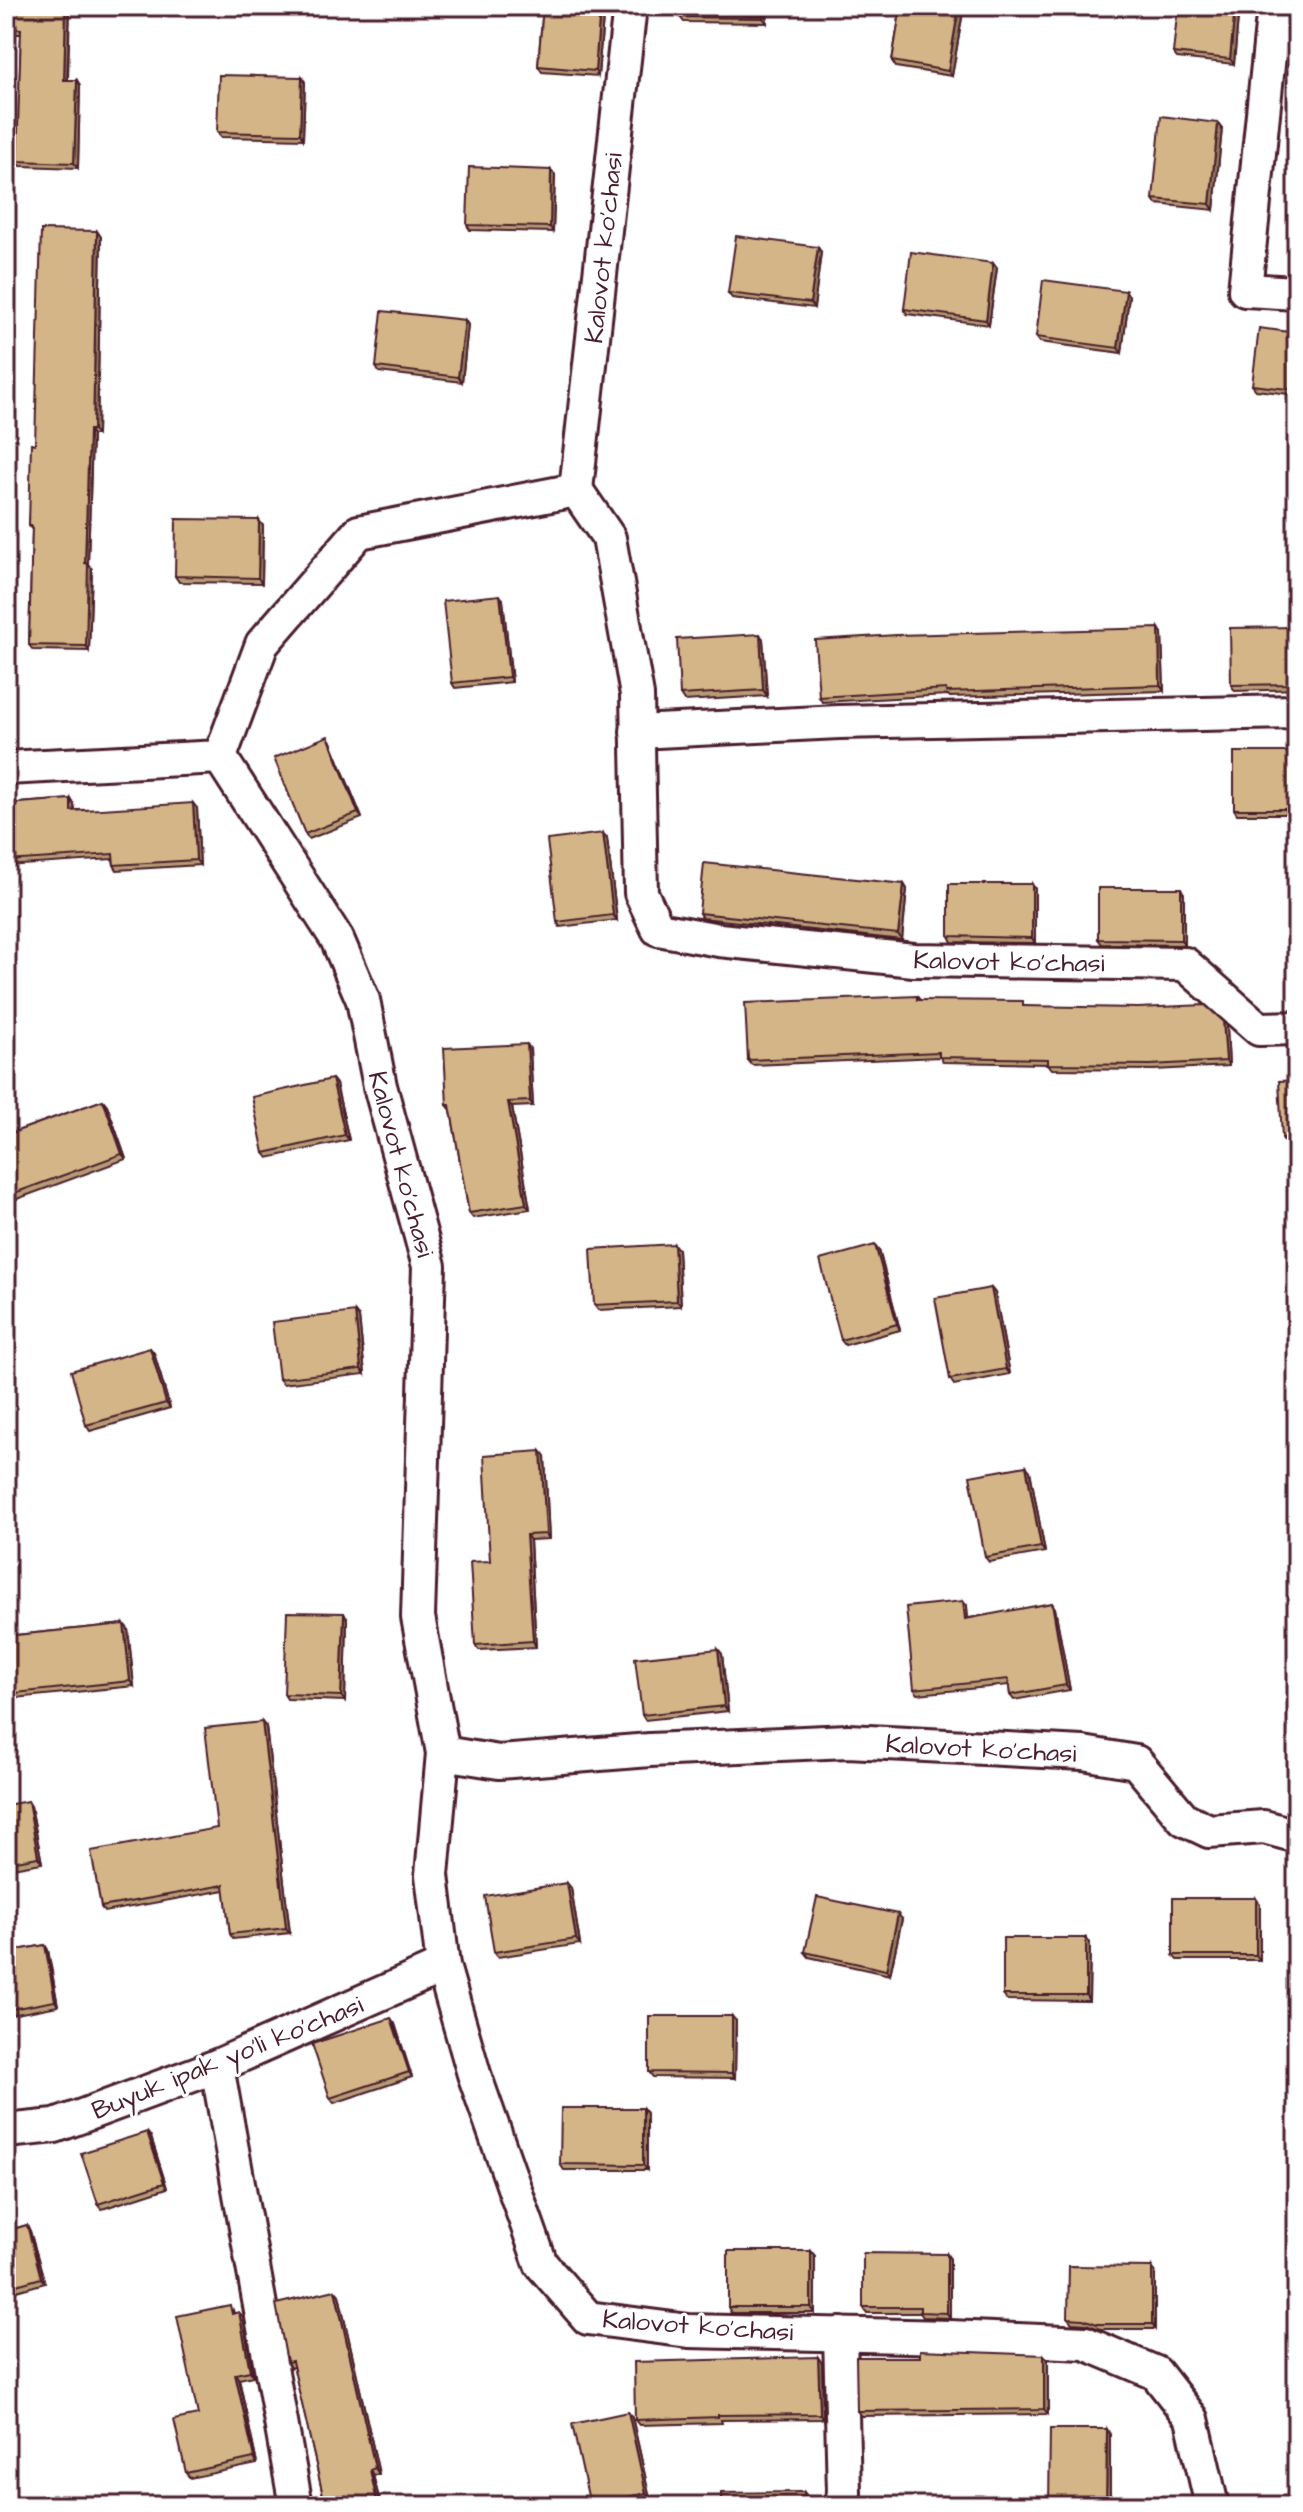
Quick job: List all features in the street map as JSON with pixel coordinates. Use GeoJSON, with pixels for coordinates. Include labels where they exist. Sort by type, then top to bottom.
{"type":"FeatureCollection","features":[{"type":"Feature","properties":{"kind":"street","name":"Kalovot ko'chasi"},"geometry":{"type":"LineString","coordinates":[[630,6],[576,490],[609,538],[637,695],[641,893],[658,929],[719,940],[914,960],[1185,964],[1259,1029],[1297,1028]]}},
{"type":"Feature","properties":{"kind":"street"},"geometry":{"type":"LineString","coordinates":[[1274,6],[1245,290],[1297,293]]}},
{"type":"Feature","properties":{"kind":"street"},"geometry":{"type":"LineString","coordinates":[[6,768],[220,757],[262,644],[359,532],[576,490]]}},
{"type":"Feature","properties":{"kind":"street"},"geometry":{"type":"LineString","coordinates":[[637,732],[839,722],[1297,712]]}},
{"type":"Feature","properties":{"kind":"street","name":"Kalovot ko'chasi"},"geometry":{"type":"LineString","coordinates":[[220,757],[337,939],[358,987],[380,1086],[429,1266],[418,1617],[443,1753],[432,1875],[443,1966],[474,2074],[541,2264],[588,2318],[689,2331],[1085,2343],[1156,2373],[1192,2419],[1212,2506]]}},
{"type":"Feature","properties":{"kind":"street","name":"Kalovot ko'chasi"},"geometry":{"type":"LineString","coordinates":[[443,1753],[499,1762],[650,1750],[848,1741],[1083,1753],[1136,1762],[1184,1819],[1209,1831],[1264,1827],[1297,1836]]}},
{"type":"Feature","properties":{"kind":"street","name":"Buyuk ipak yo'li ko'chasi"},"geometry":{"type":"LineString","coordinates":[[6,2131],[55,2126],[217,2066],[443,1966]]}},
{"type":"Feature","properties":{"kind":"street"},"geometry":{"type":"LineString","coordinates":[[217,2066],[296,2506]]}},
{"type":"Feature","properties":{"kind":"street"},"geometry":{"type":"LineString","coordinates":[[840,2334],[844,2493],[841,2506]]}},
{"type":"Feature","properties":{"kind":"building"},"geometry":{"type":"Polygon","coordinates":[[[8,6],[66,6],[64,80],[77,80],[74,163],[17,161],[21,29],[8,28],[8,6]]]}},
{"type":"Feature","properties":{"kind":"building"},"geometry":{"type":"Polygon","coordinates":[[[543,6],[600,6],[595,71],[538,66],[543,6]]]}},
{"type":"Feature","properties":{"kind":"building"},"geometry":{"type":"Polygon","coordinates":[[[680,6],[763,6],[763,18],[680,17],[680,6]]]}},
{"type":"Feature","properties":{"kind":"building"},"geometry":{"type":"Polygon","coordinates":[[[901,6],[959,6],[948,71],[892,61],[901,6]]]}},
{"type":"Feature","properties":{"kind":"building"},"geometry":{"type":"Polygon","coordinates":[[[1178,6],[1235,6],[1230,59],[1173,53],[1178,6]]]}},
{"type":"Feature","properties":{"kind":"building"},"geometry":{"type":"Polygon","coordinates":[[[219,75],[302,77],[300,134],[217,132],[219,75]]]}},
{"type":"Feature","properties":{"kind":"building"},"geometry":{"type":"Polygon","coordinates":[[[1161,116],[1218,123],[1210,204],[1153,199],[1161,116]]]}},
{"type":"Feature","properties":{"kind":"building"},"geometry":{"type":"Polygon","coordinates":[[[469,167],[551,170],[550,227],[467,225],[469,167]]]}},
{"type":"Feature","properties":{"kind":"building"},"geometry":{"type":"Polygon","coordinates":[[[1297,192],[1297,245],[1292,245],[1297,192]]]}},
{"type":"Feature","properties":{"kind":"building"},"geometry":{"type":"Polygon","coordinates":[[[41,230],[97,231],[93,430],[89,430],[85,563],[88,564],[86,646],[29,645],[31,443],[35,444],[41,230]]]}},
{"type":"Feature","properties":{"kind":"building"},"geometry":{"type":"Polygon","coordinates":[[[736,236],[818,247],[810,303],[728,293],[736,236]]]}},
{"type":"Feature","properties":{"kind":"building"},"geometry":{"type":"Polygon","coordinates":[[[911,252],[993,263],[986,320],[904,309],[911,252]]]}},
{"type":"Feature","properties":{"kind":"building"},"geometry":{"type":"Polygon","coordinates":[[[1043,280],[1126,291],[1118,348],[1036,337],[1043,280]]]}},
{"type":"Feature","properties":{"kind":"building"},"geometry":{"type":"Polygon","coordinates":[[[382,311],[465,320],[458,377],[376,367],[382,311]]]}},
{"type":"Feature","properties":{"kind":"building"},"geometry":{"type":"Polygon","coordinates":[[[1259,328],[1297,333],[1297,390],[1252,385],[1259,328]]]}},
{"type":"Feature","properties":{"kind":"building"},"geometry":{"type":"Polygon","coordinates":[[[176,519],[259,520],[258,578],[175,576],[176,519]]]}},
{"type":"Feature","properties":{"kind":"building"},"geometry":{"type":"Polygon","coordinates":[[[500,595],[509,677],[452,683],[443,601],[500,595]]]}},
{"type":"Feature","properties":{"kind":"building"},"geometry":{"type":"Polygon","coordinates":[[[1297,627],[1297,684],[1231,685],[1230,628],[1297,627]]]}},
{"type":"Feature","properties":{"kind":"building"},"geometry":{"type":"Polygon","coordinates":[[[1159,628],[1160,685],[947,692],[946,689],[819,697],[815,640],[1159,628]]]}},
{"type":"Feature","properties":{"kind":"building"},"geometry":{"type":"Polygon","coordinates":[[[760,634],[763,690],[680,695],[677,639],[760,634]]]}},
{"type":"Feature","properties":{"kind":"building"},"geometry":{"type":"Polygon","coordinates":[[[328,736],[358,813],[305,834],[274,758],[328,736]]]}},
{"type":"Feature","properties":{"kind":"building"},"geometry":{"type":"Polygon","coordinates":[[[1234,752],[1297,752],[1297,809],[1234,809],[1234,752]]]}},
{"type":"Feature","properties":{"kind":"building"},"geometry":{"type":"Polygon","coordinates":[[[71,799],[71,811],[193,803],[196,860],[114,865],[113,854],[6,861],[6,804],[71,799]]]}},
{"type":"Feature","properties":{"kind":"building"},"geometry":{"type":"Polygon","coordinates":[[[603,833],[613,915],[557,922],[547,840],[603,833]]]}},
{"type":"Feature","properties":{"kind":"building"},"geometry":{"type":"Polygon","coordinates":[[[704,863],[904,884],[898,934],[699,913],[704,863]]]}},
{"type":"Feature","properties":{"kind":"building"},"geometry":{"type":"Polygon","coordinates":[[[949,884],[1032,884],[1032,938],[949,936],[949,884]]]}},
{"type":"Feature","properties":{"kind":"building"},"geometry":{"type":"Polygon","coordinates":[[[1098,888],[1181,888],[1181,940],[1098,939],[1098,888]]]}},
{"type":"Feature","properties":{"kind":"building"},"geometry":{"type":"Polygon","coordinates":[[[917,996],[917,1000],[1023,1001],[1023,1006],[1138,1008],[1205,1005],[1223,1021],[1226,1061],[1150,1065],[1048,1064],[1048,1059],[939,1057],[939,1052],[748,1060],[745,1003],[917,996]]]}},
{"type":"Feature","properties":{"kind":"building"},"geometry":{"type":"Polygon","coordinates":[[[527,1044],[530,1101],[508,1102],[526,1204],[469,1213],[450,1105],[447,1105],[444,1048],[527,1044]]]}},
{"type":"Feature","properties":{"kind":"building"},"geometry":{"type":"Polygon","coordinates":[[[332,1079],[345,1135],[264,1153],[252,1097],[332,1079]]]}},
{"type":"Feature","properties":{"kind":"building"},"geometry":{"type":"Polygon","coordinates":[[[1297,1080],[1297,1137],[1282,1138],[1279,1081],[1297,1080]]]}},
{"type":"Feature","properties":{"kind":"building"},"geometry":{"type":"Polygon","coordinates":[[[103,1100],[122,1154],[6,1196],[6,1135],[103,1100]]]}},
{"type":"Feature","properties":{"kind":"building"},"geometry":{"type":"Polygon","coordinates":[[[674,1244],[677,1301],[594,1305],[591,1249],[674,1244]]]}},
{"type":"Feature","properties":{"kind":"building"},"geometry":{"type":"Polygon","coordinates":[[[875,1245],[897,1324],[841,1340],[820,1260],[875,1245]]]}},
{"type":"Feature","properties":{"kind":"building"},"geometry":{"type":"Polygon","coordinates":[[[991,1288],[1006,1369],[950,1379],[935,1298],[991,1288]]]}},
{"type":"Feature","properties":{"kind":"building"},"geometry":{"type":"Polygon","coordinates":[[[355,1312],[361,1369],[279,1379],[272,1322],[355,1312]]]}},
{"type":"Feature","properties":{"kind":"building"},"geometry":{"type":"Polygon","coordinates":[[[150,1348],[166,1403],[86,1425],[71,1371],[150,1348]]]}},
{"type":"Feature","properties":{"kind":"building"},"geometry":{"type":"Polygon","coordinates":[[[541,1451],[546,1534],[526,1535],[533,1641],[475,1645],[470,1562],[490,1561],[484,1455],[541,1451]]]}},
{"type":"Feature","properties":{"kind":"building"},"geometry":{"type":"Polygon","coordinates":[[[1026,1466],[1041,1547],[985,1557],[970,1476],[1026,1466]]]}},
{"type":"Feature","properties":{"kind":"building"},"geometry":{"type":"Polygon","coordinates":[[[963,1601],[965,1619],[1052,1603],[1066,1685],[1010,1695],[1008,1679],[914,1689],[906,1607],[963,1601]]]}},
{"type":"Feature","properties":{"kind":"building"},"geometry":{"type":"Polygon","coordinates":[[[287,1612],[344,1613],[341,1696],[284,1694],[287,1612]]]}},
{"type":"Feature","properties":{"kind":"building"},"geometry":{"type":"Polygon","coordinates":[[[124,1624],[130,1681],[6,1694],[6,1636],[124,1624]]]}},
{"type":"Feature","properties":{"kind":"building"},"geometry":{"type":"Polygon","coordinates":[[[718,1649],[724,1706],[642,1715],[635,1658],[718,1649]]]}},
{"type":"Feature","properties":{"kind":"building"},"geometry":{"type":"Polygon","coordinates":[[[1288,1710],[1297,1710],[1297,1792],[1288,1710]]]}},
{"type":"Feature","properties":{"kind":"building"},"geometry":{"type":"Polygon","coordinates":[[[262,1722],[286,1928],[230,1934],[224,1885],[101,1907],[91,1851],[217,1828],[205,1728],[262,1722]]]}},
{"type":"Feature","properties":{"kind":"building"},"geometry":{"type":"Polygon","coordinates":[[[28,1801],[38,1857],[6,1863],[6,1805],[28,1801]]]}},
{"type":"Feature","properties":{"kind":"building"},"geometry":{"type":"Polygon","coordinates":[[[567,1883],[576,1939],[494,1952],[485,1896],[567,1883]]]}},
{"type":"Feature","properties":{"kind":"building"},"geometry":{"type":"Polygon","coordinates":[[[817,1897],[898,1914],[886,1970],[805,1952],[817,1897]]]}},
{"type":"Feature","properties":{"kind":"building"},"geometry":{"type":"Polygon","coordinates":[[[1173,1898],[1256,1898],[1256,1955],[1173,1955],[1173,1898]]]}},
{"type":"Feature","properties":{"kind":"building"},"geometry":{"type":"Polygon","coordinates":[[[1003,1938],[1086,1938],[1086,1995],[1003,1995],[1003,1938]]]}},
{"type":"Feature","properties":{"kind":"building"},"geometry":{"type":"Polygon","coordinates":[[[45,1945],[55,2001],[6,2010],[6,1952],[45,1945]]]}},
{"type":"Feature","properties":{"kind":"building"},"geometry":{"type":"Polygon","coordinates":[[[649,2016],[732,2016],[732,2073],[649,2072],[649,2016]]]}},
{"type":"Feature","properties":{"kind":"building"},"geometry":{"type":"Polygon","coordinates":[[[391,2018],[409,2072],[330,2098],[312,2044],[391,2018]]]}},
{"type":"Feature","properties":{"kind":"building"},"geometry":{"type":"Polygon","coordinates":[[[561,2108],[643,2108],[643,2165],[560,2164],[561,2108]]]}},
{"type":"Feature","properties":{"kind":"building"},"geometry":{"type":"Polygon","coordinates":[[[147,2132],[164,2183],[98,2204],[81,2153],[147,2132]]]}},
{"type":"Feature","properties":{"kind":"building"},"geometry":{"type":"Polygon","coordinates":[[[27,2225],[41,2278],[6,2288],[6,2231],[27,2225]]]}},
{"type":"Feature","properties":{"kind":"building"},"geometry":{"type":"Polygon","coordinates":[[[728,2251],[811,2251],[811,2307],[728,2307],[728,2251]]]}},
{"type":"Feature","properties":{"kind":"building"},"geometry":{"type":"Polygon","coordinates":[[[863,2253],[947,2254],[947,2313],[920,2312],[920,2307],[863,2307],[863,2253]]]}},
{"type":"Feature","properties":{"kind":"building"},"geometry":{"type":"Polygon","coordinates":[[[1069,2266],[1152,2267],[1152,2324],[1097,2324],[1068,2318],[1069,2266]]]}},
{"type":"Feature","properties":{"kind":"building"},"geometry":{"type":"Polygon","coordinates":[[[335,2290],[375,2468],[370,2470],[378,2506],[320,2506],[317,2496],[323,2495],[292,2361],[287,2362],[276,2304],[335,2290]]]}},
{"type":"Feature","properties":{"kind":"building"},"geometry":{"type":"Polygon","coordinates":[[[230,2305],[232,2314],[239,2312],[250,2371],[235,2374],[254,2458],[186,2473],[174,2420],[198,2415],[177,2316],[230,2305]]]}},
{"type":"Feature","properties":{"kind":"building"},"geometry":{"type":"Polygon","coordinates":[[[920,2350],[1044,2355],[1044,2409],[857,2411],[856,2357],[920,2357],[920,2350]]]}},
{"type":"Feature","properties":{"kind":"building"},"geometry":{"type":"Polygon","coordinates":[[[818,2357],[820,2414],[635,2420],[634,2362],[818,2357]]]}},
{"type":"Feature","properties":{"kind":"building"},"geometry":{"type":"Polygon","coordinates":[[[628,2412],[646,2493],[590,2505],[572,2424],[628,2412]]]}},
{"type":"Feature","properties":{"kind":"building"},"geometry":{"type":"Polygon","coordinates":[[[1050,2429],[1107,2429],[1106,2506],[1049,2506],[1050,2429]]]}},
{"type":"Feature","properties":{"kind":"building"},"geometry":{"type":"Polygon","coordinates":[[[804,2492],[804,2506],[721,2506],[721,2493],[804,2492]]]}},
{"type":"Feature","properties":{"kind":"building"},"geometry":{"type":"Polygon","coordinates":[[[1273,2498],[1297,2499],[1297,2506],[1272,2506],[1273,2498]]]}}]}
